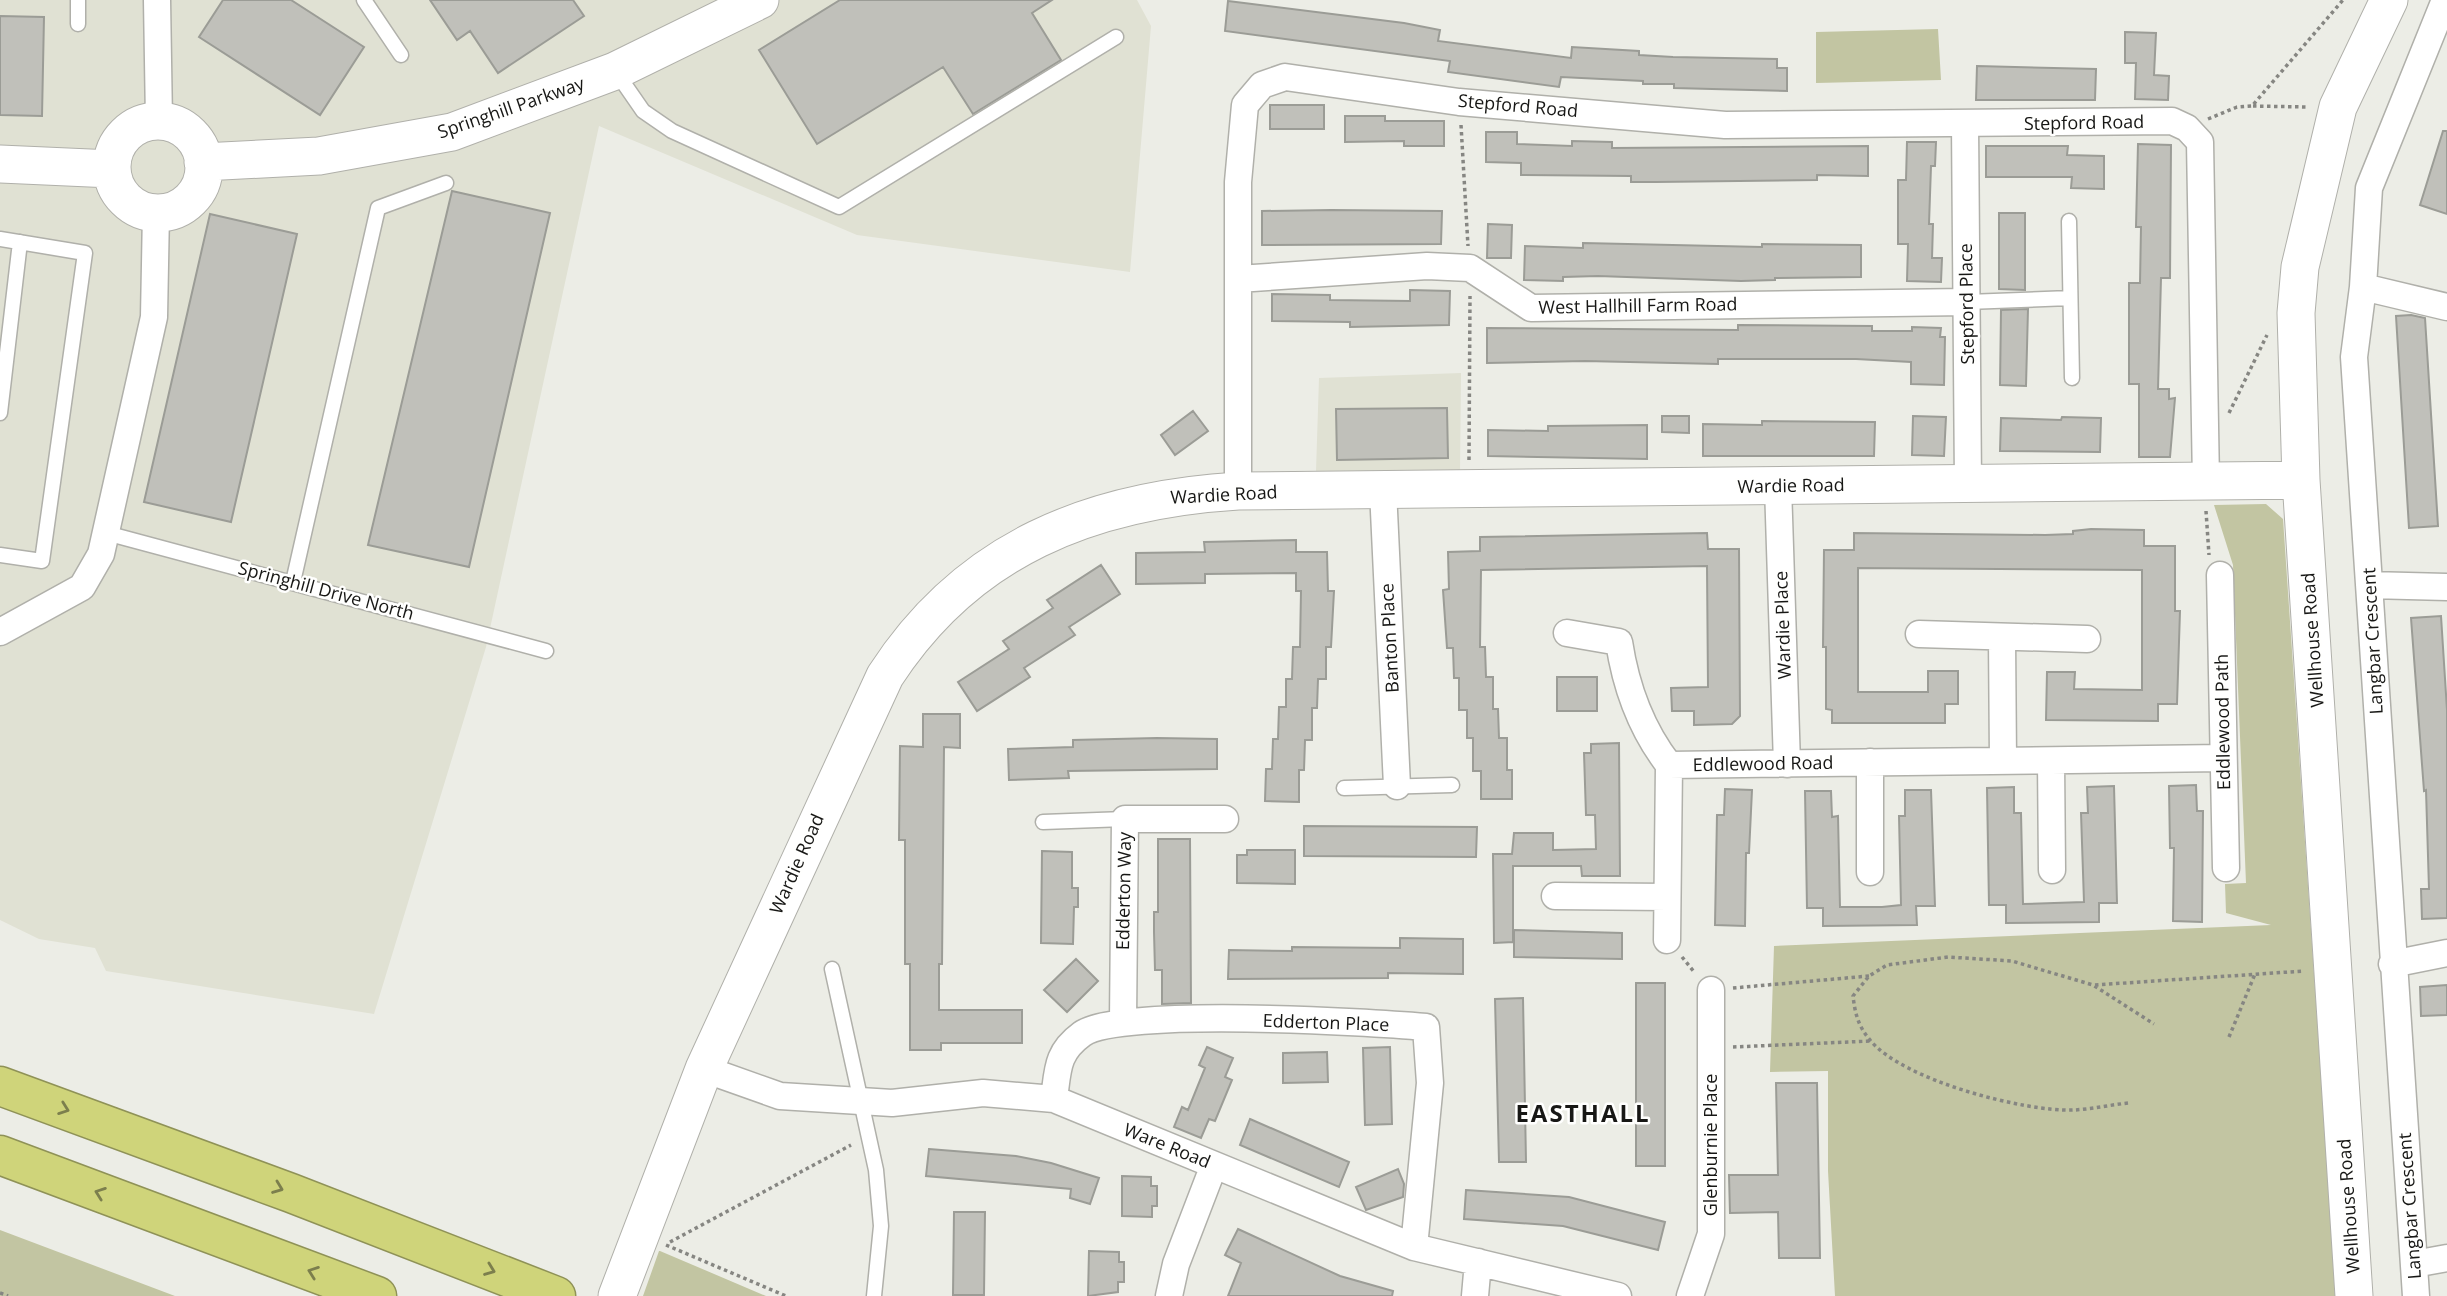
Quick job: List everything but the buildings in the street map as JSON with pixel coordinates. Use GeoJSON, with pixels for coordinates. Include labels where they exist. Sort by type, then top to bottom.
{"type":"FeatureCollection","features":[{"type":"Feature","properties":{"kind":"highway"},"geometry":{"type":"LineString","coordinates":[[0,1086],[291,1193],[556,1296]]}},
{"type":"Feature","properties":{"kind":"highway"},"geometry":{"type":"LineString","coordinates":[[0,1155],[377,1296]]}},
{"type":"Feature","properties":{"kind":"street"},"geometry":{"type":"LineString","coordinates":[[157,0],[159,121]]}},
{"type":"Feature","properties":{"kind":"street","name":"Springhill Parkway"},"geometry":{"type":"LineString","coordinates":[[203,162],[319,156],[452,132],[615,71],[760,0]]}},
{"type":"Feature","properties":{"kind":"street","name":"Wellhouse Road"},"geometry":{"type":"LineString","coordinates":[[2354,1296],[2301,480],[2296,360],[2300,267],[2339,107],[2389,0]]}},
{"type":"Feature","properties":{"kind":"street","name":"Langbar Crescent"},"geometry":{"type":"LineString","coordinates":[[2416,1296],[2354,357],[2363,287],[2369,188],[2445,0]]}},
{"type":"Feature","properties":{"kind":"street","name":"Stepford Road"},"geometry":{"type":"LineString","coordinates":[[1238,491],[1238,182],[1245,105],[1262,85],[1285,77],[1460,102],[1725,125],[2172,121],[2187,128]]}},
{"type":"Feature","properties":{"kind":"street"},"geometry":{"type":"LineString","coordinates":[[159,121],[172,123],[193,138],[203,162],[202,177],[196,192],[185,204],[156,212],[130,204],[114,182],[112,169],[113,154],[125,135],[144,123],[159,121]]}},
{"type":"Feature","properties":{"kind":"street","name":"Stepford Place"},"geometry":{"type":"LineString","coordinates":[[1965,124],[1968,484]]}},
{"type":"Feature","properties":{"kind":"street"},"geometry":{"type":"LineString","coordinates":[[2187,128],[2200,142],[2206,482]]}},
{"type":"Feature","properties":{"kind":"street"},"geometry":{"type":"LineString","coordinates":[[0,164],[112,169]]}},
{"type":"Feature","properties":{"kind":"street"},"geometry":{"type":"LineString","coordinates":[[0,632],[82,587],[102,554],[154,317],[156,212]]}},
{"type":"Feature","properties":{"kind":"street","name":"West Hallhill Farm Road"},"geometry":{"type":"LineString","coordinates":[[1238,279],[1427,266],[1470,268],[1531,308],[1967,302]]}},
{"type":"Feature","properties":{"kind":"street"},"geometry":{"type":"LineString","coordinates":[[2363,287],[2447,307]]}},
{"type":"Feature","properties":{"kind":"street","name":"Wardie Road"},"geometry":{"type":"LineString","coordinates":[[617,1296],[704,1069],[869,706],[909,639],[940,605],[1017,550],[1068,525],[1154,500],[1238,491],[2301,480]]}},
{"type":"Feature","properties":{"kind":"street","name":"Wardie Place"},"geometry":{"type":"LineString","coordinates":[[1778,486],[1787,764]]}},
{"type":"Feature","properties":{"kind":"street","name":"Banton Place"},"geometry":{"type":"LineString","coordinates":[[1383,490],[1397,786]]}},
{"type":"Feature","properties":{"kind":"street","name":"Eddlewood Path"},"geometry":{"type":"LineString","coordinates":[[2220,575],[2226,868]]}},
{"type":"Feature","properties":{"kind":"street"},"geometry":{"type":"LineString","coordinates":[[2369,585],[2447,587]]}},
{"type":"Feature","properties":{"kind":"street","name":"Eddlewood Road"},"geometry":{"type":"LineString","coordinates":[[1567,633],[1619,642],[1624,675],[1647,737],[1669,765],[2223,758]]}},
{"type":"Feature","properties":{"kind":"street"},"geometry":{"type":"LineString","coordinates":[[1919,634],[2087,639]]}},
{"type":"Feature","properties":{"kind":"street"},"geometry":{"type":"LineString","coordinates":[[2002,638],[2003,761]]}},
{"type":"Feature","properties":{"kind":"street"},"geometry":{"type":"LineString","coordinates":[[2051,761],[2052,870]]}},
{"type":"Feature","properties":{"kind":"street"},"geometry":{"type":"LineString","coordinates":[[1870,762],[1870,872]]}},
{"type":"Feature","properties":{"kind":"street"},"geometry":{"type":"LineString","coordinates":[[1667,940],[1669,765]]}},
{"type":"Feature","properties":{"kind":"street","name":"Edderton Way"},"geometry":{"type":"LineString","coordinates":[[1123,1021],[1125,819],[1225,819]]}},
{"type":"Feature","properties":{"kind":"street"},"geometry":{"type":"LineString","coordinates":[[1555,896],[1667,897]]}},
{"type":"Feature","properties":{"kind":"street"},"geometry":{"type":"LineString","coordinates":[[2392,964],[2447,953]]}},
{"type":"Feature","properties":{"kind":"street","name":"Glenburnie Place"},"geometry":{"type":"LineString","coordinates":[[1690,1296],[1712,1234],[1711,990]]}},
{"type":"Feature","properties":{"kind":"street","name":"Edderton Place"},"geometry":{"type":"LineString","coordinates":[[1054,1099],[1061,1053],[1084,1032],[1123,1021],[1353,1020],[1426,1027],[1430,1083],[1414,1247]]}},
{"type":"Feature","properties":{"kind":"street","name":"Ware Road"},"geometry":{"type":"LineString","coordinates":[[704,1069],[780,1096],[892,1103],[983,1093],[1054,1099],[1414,1247],[1618,1296]]}},
{"type":"Feature","properties":{"kind":"street"},"geometry":{"type":"LineString","coordinates":[[1169,1296],[1176,1264],[1214,1165]]}},
{"type":"Feature","properties":{"kind":"street"},"geometry":{"type":"LineString","coordinates":[[2414,1264],[2447,1258]]}},
{"type":"Feature","properties":{"kind":"street"},"geometry":{"type":"LineString","coordinates":[[1475,1296],[1478,1262]]}},
{"type":"Feature","properties":{"kind":"lane"},"geometry":{"type":"LineString","coordinates":[[78,0],[78,24]]}},
{"type":"Feature","properties":{"kind":"lane"},"geometry":{"type":"LineString","coordinates":[[364,0],[401,55]]}},
{"type":"Feature","properties":{"kind":"lane"},"geometry":{"type":"LineString","coordinates":[[615,71],[643,111],[672,131],[839,207],[1116,37]]}},
{"type":"Feature","properties":{"kind":"lane"},"geometry":{"type":"LineString","coordinates":[[293,582],[378,208],[446,183]]}},
{"type":"Feature","properties":{"kind":"lane"},"geometry":{"type":"LineString","coordinates":[[2069,221],[2072,378]]}},
{"type":"Feature","properties":{"kind":"lane"},"geometry":{"type":"LineString","coordinates":[[0,239],[85,253],[42,561],[0,555]]}},
{"type":"Feature","properties":{"kind":"lane"},"geometry":{"type":"LineString","coordinates":[[0,413],[20,242]]}},
{"type":"Feature","properties":{"kind":"lane"},"geometry":{"type":"LineString","coordinates":[[1967,302],[2070,298]]}},
{"type":"Feature","properties":{"kind":"lane","name":"Springhill Drive North"},"geometry":{"type":"LineString","coordinates":[[106,533],[546,651]]}},
{"type":"Feature","properties":{"kind":"lane"},"geometry":{"type":"LineString","coordinates":[[1344,788],[1452,785]]}},
{"type":"Feature","properties":{"kind":"lane"},"geometry":{"type":"LineString","coordinates":[[1043,822],[1125,819]]}},
{"type":"Feature","properties":{"kind":"lane"},"geometry":{"type":"LineString","coordinates":[[832,968],[870,1135],[881,1226],[874,1296]]}},
{"type":"Feature","properties":{"kind":"path"},"geometry":{"type":"LineString","coordinates":[[2252,106],[2343,0]]}},
{"type":"Feature","properties":{"kind":"path"},"geometry":{"type":"LineString","coordinates":[[2187,128],[2237,107],[2339,107]]}},
{"type":"Feature","properties":{"kind":"path"},"geometry":{"type":"LineString","coordinates":[[2229,414],[2270,328]]}},
{"type":"Feature","properties":{"kind":"path"},"geometry":{"type":"LineString","coordinates":[[2206,482],[2207,550],[2220,575]]}},
{"type":"Feature","properties":{"kind":"path"},"geometry":{"type":"LineString","coordinates":[[1667,940],[1711,990],[1869,976]]}},
{"type":"Feature","properties":{"kind":"path"},"geometry":{"type":"LineString","coordinates":[[2128,1103],[2073,1110],[1992,1100],[1914,1071],[1871,1041],[1856,1017],[1853,996],[1869,976],[1887,965],[1948,957],[2012,961],[2093,985],[2154,1024]]}},
{"type":"Feature","properties":{"kind":"path"},"geometry":{"type":"LineString","coordinates":[[2093,985],[2334,969]]}},
{"type":"Feature","properties":{"kind":"path"},"geometry":{"type":"LineString","coordinates":[[2228,1037],[2256,974]]}},
{"type":"Feature","properties":{"kind":"path"},"geometry":{"type":"LineString","coordinates":[[1711,1048],[1871,1041]]}},
{"type":"Feature","properties":{"kind":"path"},"geometry":{"type":"LineString","coordinates":[[786,1296],[665,1245],[870,1135]]}},
{"type":"Feature","properties":{"kind":"path"},"geometry":{"type":"LineString","coordinates":[[0,1293],[8,1296]]}},
{"type":"Feature","properties":{"kind":"shaded area"},"geometry":{"type":"Polygon","coordinates":[[[0,0],[1137,0],[1151,26],[1130,272],[857,235],[599,126],[486,647],[374,1014],[106,971],[95,948],[39,939],[0,920],[0,0]]]}},
{"type":"Feature","properties":{"kind":"shaded area"},"geometry":{"type":"Polygon","coordinates":[[[1461,373],[1460,472],[1316,471],[1319,378],[1461,373]]]}},
{"type":"Feature","properties":{"kind":"green space"},"geometry":{"type":"Polygon","coordinates":[[[1938,29],[1941,80],[1816,83],[1816,32],[1938,29]]]}},
{"type":"Feature","properties":{"kind":"green space"},"geometry":{"type":"Polygon","coordinates":[[[2266,504],[2283,519],[2336,1296],[1835,1296],[1828,1171],[1828,1071],[1770,1072],[1774,946],[2271,925],[2226,913],[2225,884],[2246,883],[2233,565],[2214,505],[2266,504]]]}},
{"type":"Feature","properties":{"kind":"green space"},"geometry":{"type":"Polygon","coordinates":[[[0,1230],[175,1296],[0,1296],[0,1230]]]}},
{"type":"Feature","properties":{"kind":"green space"},"geometry":{"type":"Polygon","coordinates":[[[660,1251],[766,1296],[643,1296],[660,1251]]]}},
{"type":"Feature","properties":{"kind":"district","name":"EASTHALL"},"geometry":{"type":"Point","coordinates":[1583,1114]}}]}
